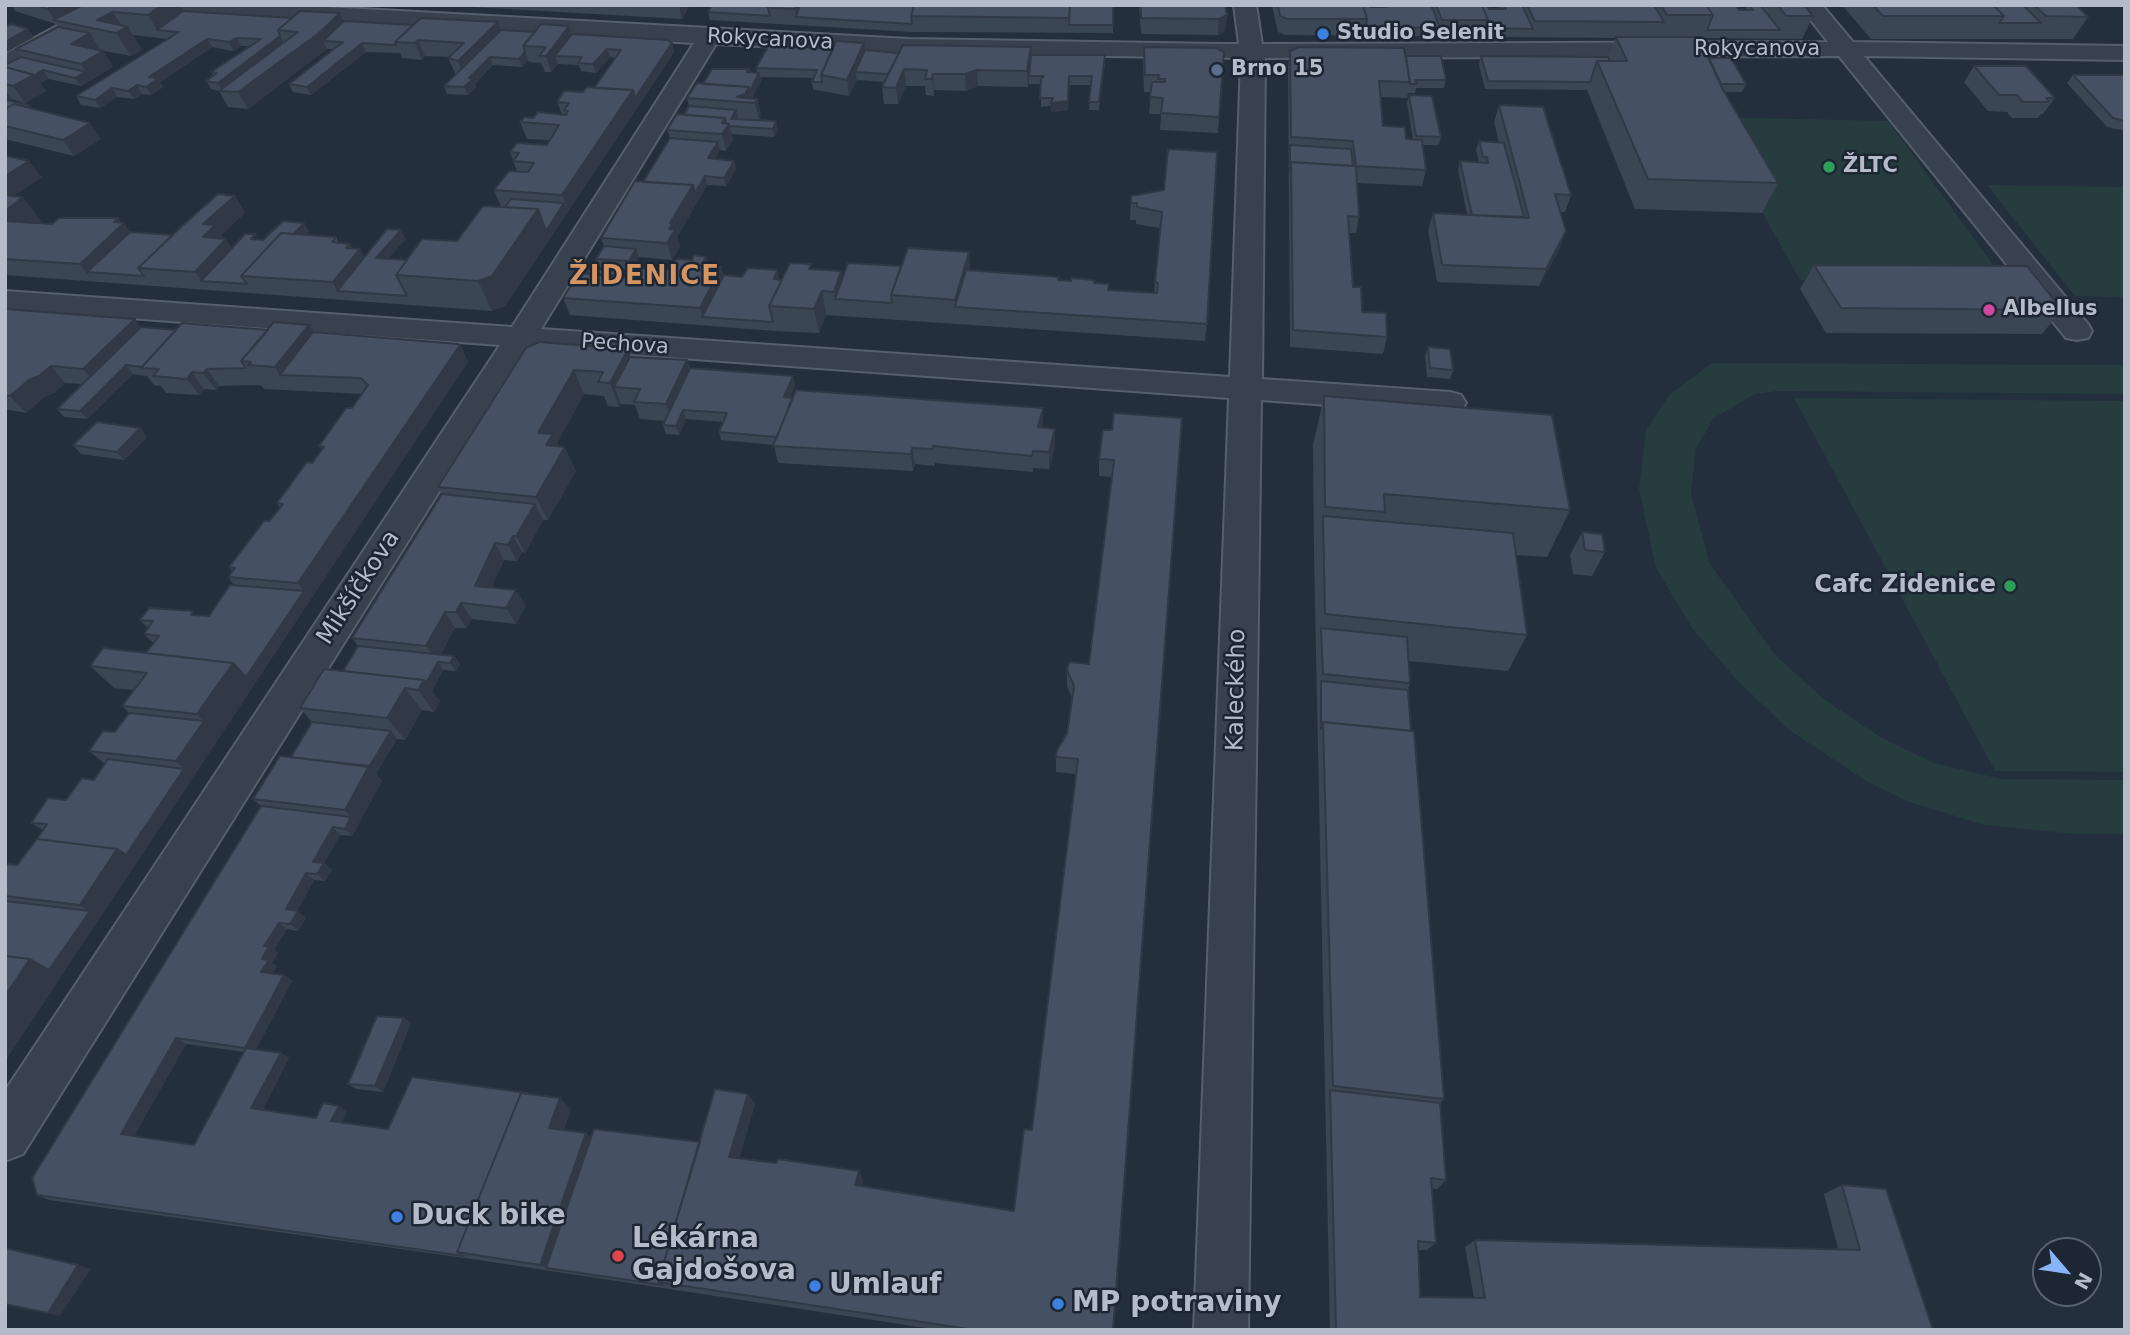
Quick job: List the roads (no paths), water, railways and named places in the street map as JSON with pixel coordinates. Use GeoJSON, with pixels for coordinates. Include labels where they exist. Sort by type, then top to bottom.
{"type":"FeatureCollection","features":[{"type":"Feature","properties":{"kind":"street"},"geometry":{"type":"LineString","coordinates":[[5,64],[113,5]]}},
{"type":"Feature","properties":{"kind":"street","name":"Rokycanova"},"geometry":{"type":"LineString","coordinates":[[172,5],[709,37],[909,46],[1253,51],[1848,49],[2125,53]]}},
{"type":"Feature","properties":{"kind":"street","name":"Kaleckého"},"geometry":{"type":"LineString","coordinates":[[1221,1330],[1253,51],[1245,5]]}},
{"type":"Feature","properties":{"kind":"street"},"geometry":{"type":"LineString","coordinates":[[1811,5],[2077,331]]}},
{"type":"Feature","properties":{"kind":"street","name":"Mikšíčkova"},"geometry":{"type":"LineString","coordinates":[[5,1136],[520,338],[709,37]]}},
{"type":"Feature","properties":{"kind":"street","name":"Pechova"},"geometry":{"type":"LineString","coordinates":[[5,300],[1244,391],[1450,403]]}},
{"type":"Feature","properties":{"kind":"place","name":"Studio Selenit"},"geometry":{"type":"Point","coordinates":[1323,34]}},
{"type":"Feature","properties":{"kind":"place","name":"Brno 15"},"geometry":{"type":"Point","coordinates":[1217,70]}},
{"type":"Feature","properties":{"kind":"place","name":"ŽLTC"},"geometry":{"type":"Point","coordinates":[1829,167]}},
{"type":"Feature","properties":{"kind":"place","name":"Albellus"},"geometry":{"type":"Point","coordinates":[1989,310]}},
{"type":"Feature","properties":{"kind":"place","name":"Cafc Zidenice"},"geometry":{"type":"Point","coordinates":[2010,586]}},
{"type":"Feature","properties":{"kind":"place","name":"Duck bike"},"geometry":{"type":"Point","coordinates":[397,1217]}},
{"type":"Feature","properties":{"kind":"place","name":"Lékárna Gajdošova"},"geometry":{"type":"Point","coordinates":[618,1256]}},
{"type":"Feature","properties":{"kind":"place","name":"Umlauf"},"geometry":{"type":"Point","coordinates":[815,1286]}},
{"type":"Feature","properties":{"kind":"place","name":"MP potraviny"},"geometry":{"type":"Point","coordinates":[1058,1304]}},
{"type":"Feature","properties":{"kind":"district","name":"ŽIDENICE"},"geometry":{"type":"Point","coordinates":[645,277]}}]}
